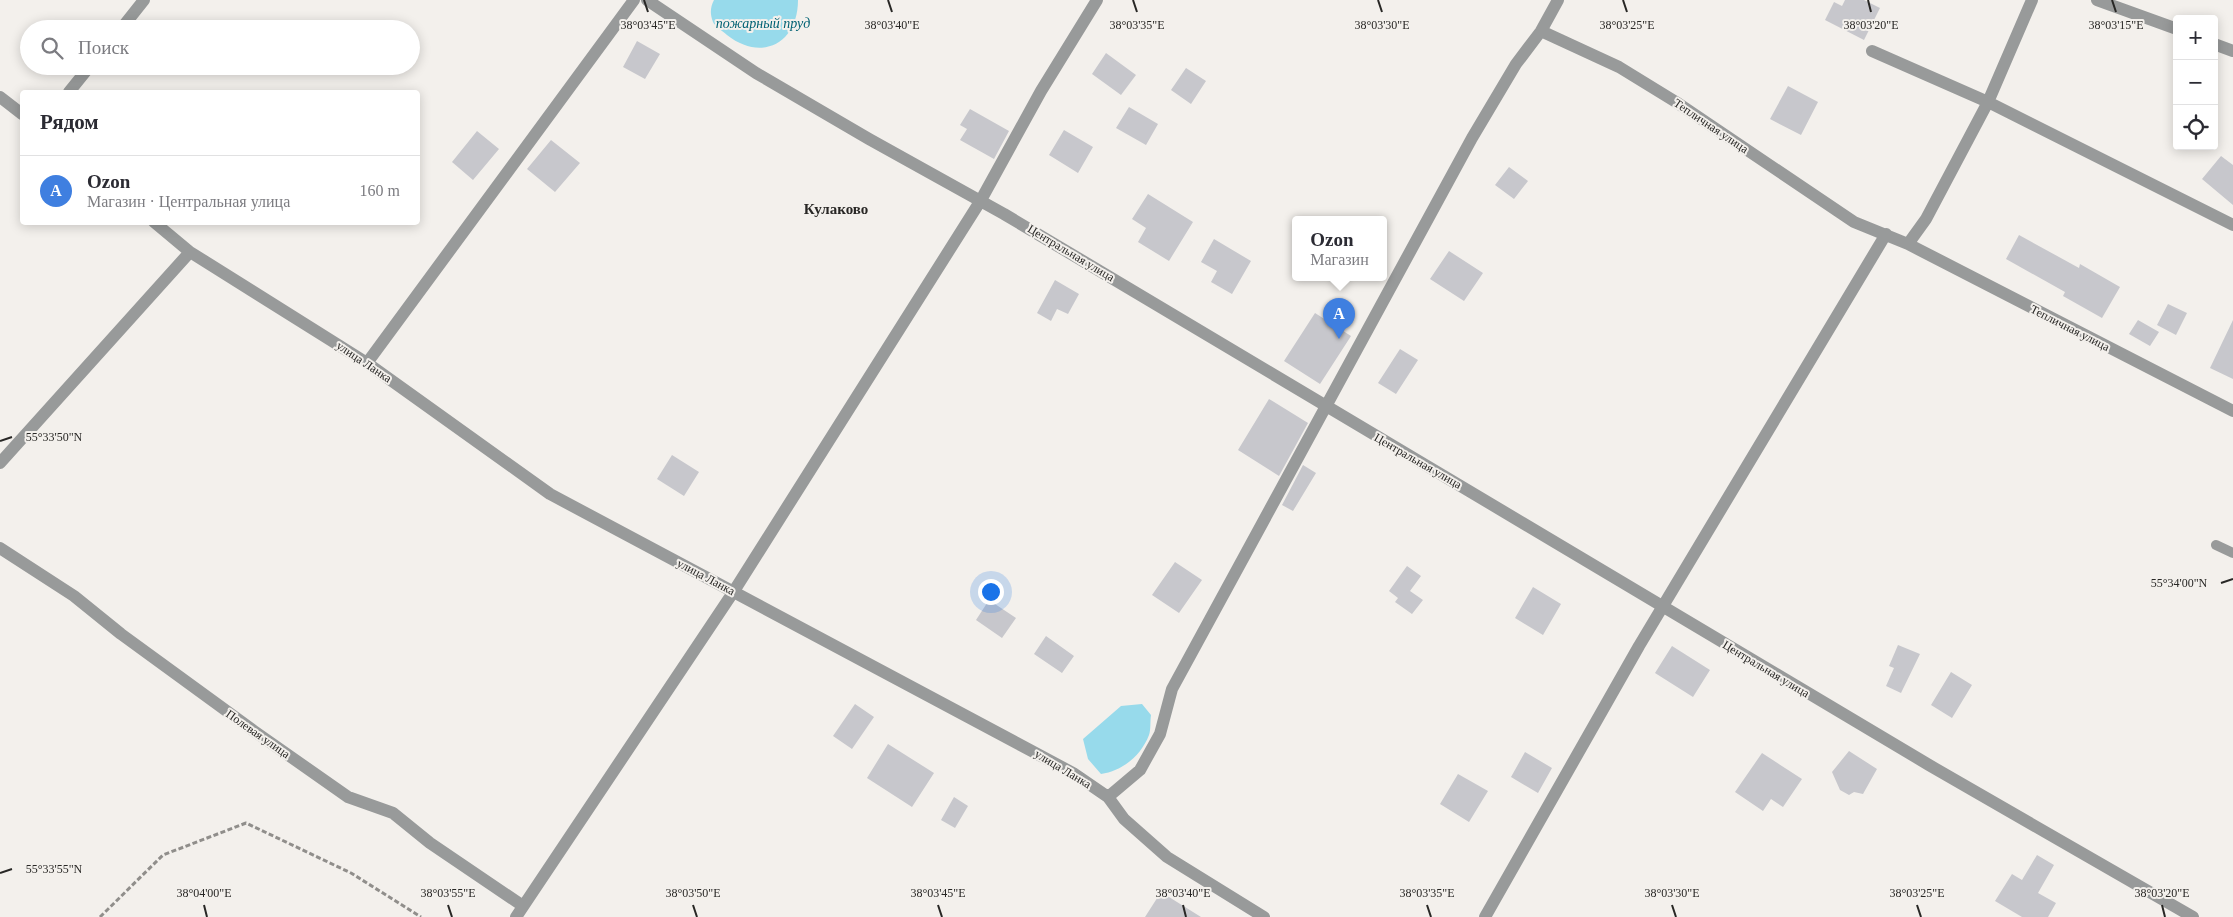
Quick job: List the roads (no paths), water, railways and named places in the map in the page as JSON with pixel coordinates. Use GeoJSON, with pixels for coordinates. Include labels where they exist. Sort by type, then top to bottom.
{"type":"FeatureCollection","features":[{"type":"Feature","properties":{"kind":"street"},"geometry":{"type":"LineString","coordinates":[[128,20],[144,0]]}},
{"type":"Feature","properties":{"kind":"street"},"geometry":{"type":"LineString","coordinates":[[367,363],[634,0]]}},
{"type":"Feature","properties":{"kind":"street","name":"Центральная улица"},"geometry":{"type":"LineString","coordinates":[[647,0],[756,73],[868,139],[981,200],[1929,765],[2193,917]]}},
{"type":"Feature","properties":{"kind":"street"},"geometry":{"type":"LineString","coordinates":[[516,917],[734,591],[981,200],[1040,91],[1097,0]]}},
{"type":"Feature","properties":{"kind":"street"},"geometry":{"type":"LineString","coordinates":[[1108,797],[1140,770],[1160,734],[1172,689],[1325,406],[1472,138],[1516,64],[1541,31],[1558,0]]}},
{"type":"Feature","properties":{"kind":"street"},"geometry":{"type":"LineString","coordinates":[[1908,244],[1926,219],[1988,102],[2032,0]]}},
{"type":"Feature","properties":{"kind":"street"},"geometry":{"type":"LineString","coordinates":[[2097,0],[2173,28]]}},
{"type":"Feature","properties":{"kind":"street","name":"Тепличная улица"},"geometry":{"type":"LineString","coordinates":[[1541,31],[1619,67],[1676,102],[1854,222],[1908,244],[2233,411]]}},
{"type":"Feature","properties":{"kind":"street"},"geometry":{"type":"LineString","coordinates":[[2218,45],[2233,51]]}},
{"type":"Feature","properties":{"kind":"street"},"geometry":{"type":"LineString","coordinates":[[1872,51],[1988,102],[2233,225]]}},
{"type":"Feature","properties":{"kind":"street"},"geometry":{"type":"LineString","coordinates":[[71,90],[83,75]]}},
{"type":"Feature","properties":{"kind":"street"},"geometry":{"type":"LineString","coordinates":[[0,97],[20,112]]}},
{"type":"Feature","properties":{"kind":"street","name":"улица Ланка"},"geometry":{"type":"LineString","coordinates":[[158,225],[190,252],[367,363],[550,494],[1073,772],[1108,797],[1124,819],[1167,857],[1264,917]]}},
{"type":"Feature","properties":{"kind":"street"},"geometry":{"type":"LineString","coordinates":[[1485,917],[1663,607],[1886,234]]}},
{"type":"Feature","properties":{"kind":"street"},"geometry":{"type":"LineString","coordinates":[[0,463],[190,252]]}},
{"type":"Feature","properties":{"kind":"street","name":"Полевая улица"},"geometry":{"type":"LineString","coordinates":[[0,548],[74,596],[121,634],[215,703],[348,797],[393,813],[430,843],[523,906]]}},
{"type":"Feature","properties":{"kind":"lane"},"geometry":{"type":"LineString","coordinates":[[2216,545],[2233,553]]}},
{"type":"Feature","properties":{"kind":"water","name":"пожарный пруд"},"geometry":{"type":"Polygon","coordinates":[[[714,0],[798,0],[792,28],[784,38],[775,44],[764,47],[752,47],[740,43],[715,26],[711,14],[714,0]]]}},
{"type":"Feature","properties":{"kind":"water"},"geometry":{"type":"Polygon","coordinates":[[[1142,704],[1151,715],[1150,733],[1146,743],[1136,756],[1123,766],[1101,774],[1088,759],[1083,739],[1121,706],[1142,704]]]}},
{"type":"Feature","properties":{"kind":"place","name":"Ozon"},"geometry":{"type":"Point","coordinates":[1339,339]}},
{"type":"Feature","properties":{"kind":"district","name":"Кулаково"},"geometry":{"type":"Point","coordinates":[836,209]}}]}
